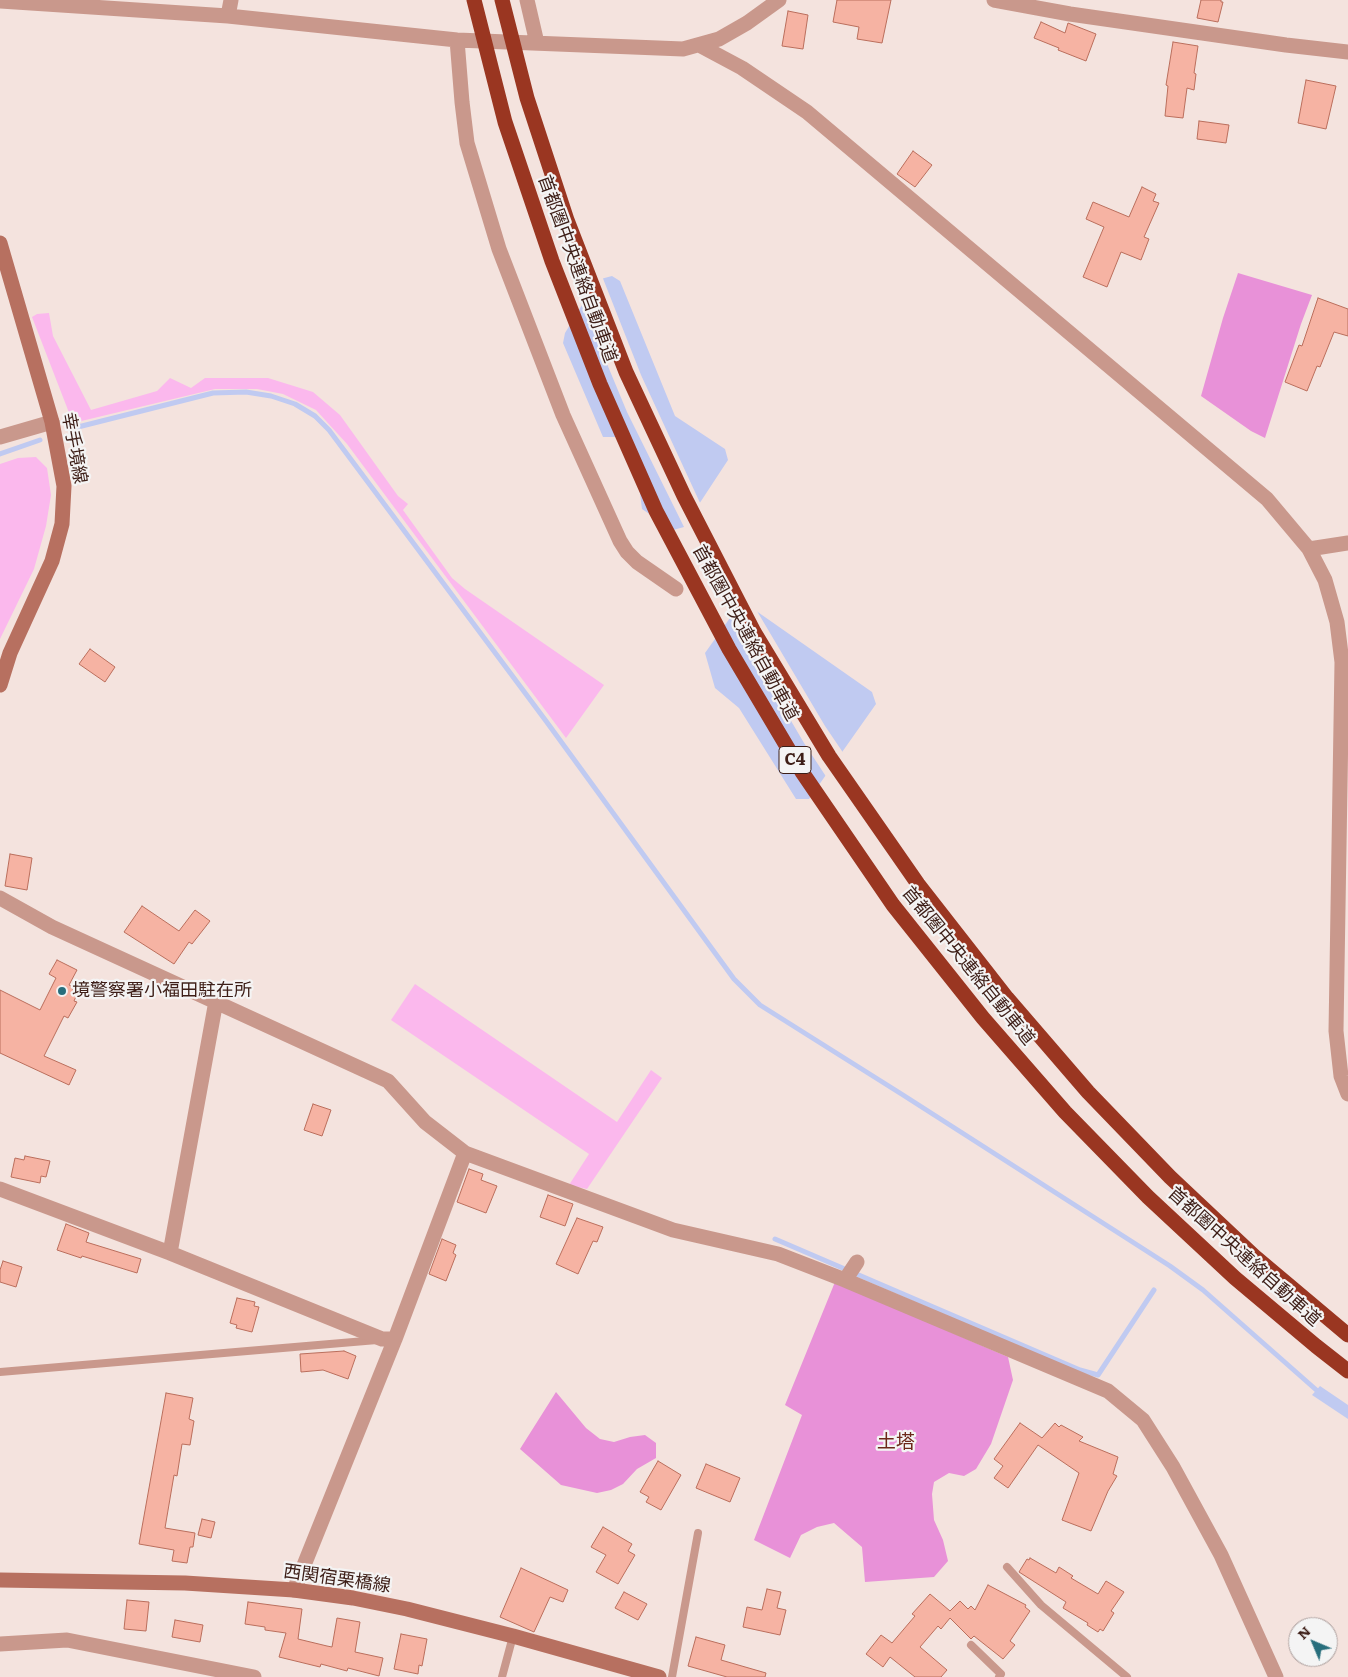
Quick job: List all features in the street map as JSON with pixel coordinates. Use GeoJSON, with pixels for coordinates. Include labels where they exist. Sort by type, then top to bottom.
{"type":"FeatureCollection","features":[{"type":"Feature","properties":{"kind":"highway","name":"首都圏中央連絡自動車道"},"geometry":{"type":"LineString","coordinates":[[474,0],[505,122],[552,261],[600,384],[656,511],[728,649],[802,772],[892,905],[983,1018],[1065,1112],[1148,1197],[1235,1278],[1348,1372]]}},
{"type":"Feature","properties":{"kind":"highway","name":"首都圏中央連絡自動車道"},"geometry":{"type":"LineString","coordinates":[[502,0],[527,98],[564,210],[626,372],[684,496],[754,632],[829,756],[918,884],[1007,998],[1088,1092],[1170,1177],[1254,1256],[1348,1336]]}},
{"type":"Feature","properties":{"kind":"main road","name":"幸手境線"},"geometry":{"type":"LineString","coordinates":[[0,243],[52,422],[64,486],[62,524],[52,561],[10,653],[0,685]]}},
{"type":"Feature","properties":{"kind":"main road","name":"西関宿栗橋線"},"geometry":{"type":"LineString","coordinates":[[0,1580],[185,1583],[294,1590],[353,1598],[514,1636],[659,1677]]}},
{"type":"Feature","properties":{"kind":"street"},"geometry":{"type":"LineString","coordinates":[[228,16],[231,0]]}},
{"type":"Feature","properties":{"kind":"street"},"geometry":{"type":"LineString","coordinates":[[527,0],[537,43]]}},
{"type":"Feature","properties":{"kind":"street"},"geometry":{"type":"LineString","coordinates":[[0,1],[228,16],[457,40],[683,49],[719,39],[779,0]]}},
{"type":"Feature","properties":{"kind":"street"},"geometry":{"type":"LineString","coordinates":[[994,0],[1070,14],[1348,52]]}},
{"type":"Feature","properties":{"kind":"street"},"geometry":{"type":"LineString","coordinates":[[457,40],[467,143],[499,249],[563,416],[620,541],[627,552],[636,562],[676,589]]}},
{"type":"Feature","properties":{"kind":"street"},"geometry":{"type":"LineString","coordinates":[[700,45],[742,68],[807,112],[1267,499],[1309,549],[1325,580],[1337,622],[1342,662],[1336,1031],[1341,1076],[1348,1094]]}},
{"type":"Feature","properties":{"kind":"street"},"geometry":{"type":"LineString","coordinates":[[0,437],[52,422]]}},
{"type":"Feature","properties":{"kind":"street"},"geometry":{"type":"LineString","coordinates":[[1309,549],[1348,543]]}},
{"type":"Feature","properties":{"kind":"street"},"geometry":{"type":"LineString","coordinates":[[0,898],[52,927],[388,1081],[425,1122],[465,1153],[673,1230],[778,1254],[845,1280],[1108,1391],[1143,1420],[1173,1467],[1221,1554],[1276,1677]]}},
{"type":"Feature","properties":{"kind":"street"},"geometry":{"type":"LineString","coordinates":[[170,1253],[216,1001]]}},
{"type":"Feature","properties":{"kind":"street"},"geometry":{"type":"LineString","coordinates":[[294,1590],[388,1339],[465,1153]]}},
{"type":"Feature","properties":{"kind":"street"},"geometry":{"type":"LineString","coordinates":[[0,1189],[170,1253],[388,1339]]}},
{"type":"Feature","properties":{"kind":"street"},"geometry":{"type":"LineString","coordinates":[[845,1280],[857,1262]]}},
{"type":"Feature","properties":{"kind":"street"},"geometry":{"type":"LineString","coordinates":[[0,1644],[67,1640],[254,1677]]}},
{"type":"Feature","properties":{"kind":"lane"},"geometry":{"type":"LineString","coordinates":[[0,1372],[388,1339]]}},
{"type":"Feature","properties":{"kind":"lane"},"geometry":{"type":"LineString","coordinates":[[672,1677],[698,1533]]}},
{"type":"Feature","properties":{"kind":"lane"},"geometry":{"type":"LineString","coordinates":[[1007,1567],[1041,1605],[1127,1677]]}},
{"type":"Feature","properties":{"kind":"lane"},"geometry":{"type":"LineString","coordinates":[[502,1677],[514,1636]]}},
{"type":"Feature","properties":{"kind":"lane"},"geometry":{"type":"LineString","coordinates":[[972,1645],[1001,1674],[999,1677]]}},
{"type":"Feature","properties":{"kind":"shaded area"},"geometry":{"type":"Polygon","coordinates":[[[1238,273],[1312,295],[1265,438],[1251,431],[1201,396],[1238,273]]]}},
{"type":"Feature","properties":{"kind":"shaded area"},"geometry":{"type":"Polygon","coordinates":[[[49,313],[53,336],[91,410],[157,391],[170,378],[191,388],[205,378],[268,378],[313,392],[340,415],[398,496],[408,504],[403,510],[452,578],[465,589],[604,685],[566,738],[347,444],[316,410],[283,394],[257,389],[215,389],[73,423],[32,317],[37,314],[49,313]]]}},
{"type":"Feature","properties":{"kind":"shaded area"},"geometry":{"type":"Polygon","coordinates":[[[36,457],[47,468],[51,495],[46,526],[34,569],[0,639],[0,464],[18,458],[36,457]]]}},
{"type":"Feature","properties":{"kind":"shaded area"},"geometry":{"type":"Polygon","coordinates":[[[415,984],[617,1122],[651,1070],[662,1078],[587,1189],[569,1185],[589,1154],[391,1020],[415,984]]]}},
{"type":"Feature","properties":{"kind":"shaded area"},"geometry":{"type":"Polygon","coordinates":[[[835,1282],[1008,1357],[1013,1380],[991,1444],[976,1469],[964,1476],[949,1473],[934,1482],[932,1494],[934,1520],[943,1540],[948,1561],[934,1577],[865,1582],[862,1547],[834,1523],[817,1527],[801,1535],[790,1558],[754,1540],[802,1415],[785,1405],[835,1282]]]}},
{"type":"Feature","properties":{"kind":"shaded area"},"geometry":{"type":"Polygon","coordinates":[[[556,1392],[586,1428],[600,1439],[614,1442],[645,1435],[656,1443],[656,1458],[637,1469],[623,1484],[611,1490],[597,1493],[561,1485],[520,1449],[556,1392]]]}},
{"type":"Feature","properties":{"kind":"water"},"geometry":{"type":"Polygon","coordinates":[[[612,276],[620,281],[675,416],[725,449],[728,460],[684,527],[673,530],[642,509],[637,470],[616,437],[603,437],[563,343],[565,333],[597,280],[612,276]]]}},
{"type":"Feature","properties":{"kind":"water"},"geometry":{"type":"Polygon","coordinates":[[[742,601],[872,692],[876,704],[809,799],[796,799],[739,708],[715,688],[705,653],[742,601]]]}},
{"type":"Feature","properties":{"kind":"water"},"geometry":{"type":"Polygon","coordinates":[[[1320,1386],[1348,1405],[1348,1419],[1312,1395],[1320,1386]]]}},
{"type":"Feature","properties":{"kind":"pier"},"geometry":{"type":"Polygon","coordinates":[[[602,276],[641,375],[701,505],[685,529],[627,412],[582,300],[595,278],[602,276]]]}},
{"type":"Feature","properties":{"kind":"pier"},"geometry":{"type":"Polygon","coordinates":[[[740,599],[754,606],[825,726],[844,754],[827,778],[804,743],[729,615],[740,599]]]}},
{"type":"Feature","properties":{"kind":"building"},"geometry":{"type":"Polygon","coordinates":[[[837,0],[891,0],[882,43],[857,39],[859,27],[833,22],[837,0]]]}},
{"type":"Feature","properties":{"kind":"building"},"geometry":{"type":"Polygon","coordinates":[[[1201,0],[1221,0],[1223,2],[1218,22],[1197,18],[1201,0]]]}},
{"type":"Feature","properties":{"kind":"building"},"geometry":{"type":"Polygon","coordinates":[[[788,11],[808,15],[803,49],[782,46],[788,11]]]}},
{"type":"Feature","properties":{"kind":"building"},"geometry":{"type":"Polygon","coordinates":[[[1041,22],[1065,33],[1068,23],[1096,34],[1086,61],[1034,38],[1041,22]]]}},
{"type":"Feature","properties":{"kind":"building"},"geometry":{"type":"Polygon","coordinates":[[[1173,42],[1198,46],[1194,73],[1196,74],[1194,90],[1187,88],[1183,118],[1165,116],[1168,86],[1166,85],[1173,42]]]}},
{"type":"Feature","properties":{"kind":"building"},"geometry":{"type":"Polygon","coordinates":[[[1306,80],[1336,86],[1326,129],[1298,123],[1306,80]]]}},
{"type":"Feature","properties":{"kind":"building"},"geometry":{"type":"Polygon","coordinates":[[[1199,121],[1229,125],[1226,143],[1197,139],[1199,121]]]}},
{"type":"Feature","properties":{"kind":"building"},"geometry":{"type":"Polygon","coordinates":[[[913,151],[932,165],[915,187],[897,174],[913,151]]]}},
{"type":"Feature","properties":{"kind":"building"},"geometry":{"type":"Polygon","coordinates":[[[1142,187],[1156,194],[1153,201],[1159,203],[1144,237],[1149,239],[1141,260],[1121,252],[1107,287],[1083,277],[1104,227],[1086,219],[1093,202],[1129,217],[1142,187]]]}},
{"type":"Feature","properties":{"kind":"building"},"geometry":{"type":"Polygon","coordinates":[[[1318,298],[1348,309],[1348,336],[1334,332],[1320,367],[1317,366],[1307,391],[1285,382],[1299,345],[1302,346],[1318,298]]]}},
{"type":"Feature","properties":{"kind":"building"},"geometry":{"type":"Polygon","coordinates":[[[90,649],[115,667],[105,682],[79,664],[90,649]]]}},
{"type":"Feature","properties":{"kind":"building"},"geometry":{"type":"Polygon","coordinates":[[[10,854],[32,858],[27,890],[5,886],[10,854]]]}},
{"type":"Feature","properties":{"kind":"building"},"geometry":{"type":"Polygon","coordinates":[[[142,906],[179,931],[195,910],[210,921],[192,944],[189,942],[174,964],[124,932],[142,906]]]}},
{"type":"Feature","properties":{"kind":"building"},"geometry":{"type":"Polygon","coordinates":[[[57,960],[77,970],[69,985],[78,992],[74,1001],[77,1002],[68,1018],[64,1016],[44,1056],[76,1070],[69,1085],[0,1053],[0,990],[40,1010],[56,978],[49,974],[57,960]]]}},
{"type":"Feature","properties":{"kind":"building"},"geometry":{"type":"Polygon","coordinates":[[[313,1104],[331,1110],[322,1136],[304,1130],[313,1104]]]}},
{"type":"Feature","properties":{"kind":"building"},"geometry":{"type":"Polygon","coordinates":[[[25,1156],[50,1161],[46,1177],[41,1176],[40,1183],[11,1177],[15,1158],[24,1160],[25,1156]]]}},
{"type":"Feature","properties":{"kind":"building"},"geometry":{"type":"Polygon","coordinates":[[[469,1169],[483,1174],[481,1180],[497,1186],[486,1213],[457,1202],[469,1169]]]}},
{"type":"Feature","properties":{"kind":"building"},"geometry":{"type":"Polygon","coordinates":[[[548,1195],[573,1204],[565,1226],[540,1217],[548,1195]]]}},
{"type":"Feature","properties":{"kind":"building"},"geometry":{"type":"Polygon","coordinates":[[[577,1218],[603,1227],[597,1242],[593,1241],[578,1274],[556,1264],[577,1218]]]}},
{"type":"Feature","properties":{"kind":"building"},"geometry":{"type":"Polygon","coordinates":[[[66,1224],[89,1233],[86,1242],[141,1259],[137,1273],[57,1250],[66,1224]]]}},
{"type":"Feature","properties":{"kind":"building"},"geometry":{"type":"Polygon","coordinates":[[[442,1239],[456,1245],[453,1253],[456,1255],[446,1281],[429,1274],[442,1239]]]}},
{"type":"Feature","properties":{"kind":"building"},"geometry":{"type":"Polygon","coordinates":[[[3,1261],[22,1267],[16,1287],[0,1282],[0,1270],[3,1261]]]}},
{"type":"Feature","properties":{"kind":"building"},"geometry":{"type":"Polygon","coordinates":[[[237,1298],[255,1302],[254,1306],[259,1307],[252,1332],[236,1328],[237,1325],[230,1323],[237,1298]]]}},
{"type":"Feature","properties":{"kind":"building"},"geometry":{"type":"Polygon","coordinates":[[[344,1351],[356,1356],[348,1379],[323,1370],[301,1372],[300,1354],[344,1351]]]}},
{"type":"Feature","properties":{"kind":"building"},"geometry":{"type":"Polygon","coordinates":[[[166,1393],[193,1398],[189,1419],[194,1421],[190,1445],[182,1444],[177,1476],[174,1475],[165,1528],[195,1533],[193,1547],[190,1547],[187,1563],[172,1561],[174,1550],[139,1544],[166,1393]]]}},
{"type":"Feature","properties":{"kind":"building"},"geometry":{"type":"Polygon","coordinates":[[[1020,1423],[1042,1438],[1055,1423],[1059,1427],[1061,1425],[1083,1437],[1079,1441],[1118,1457],[1113,1474],[1117,1476],[1108,1491],[1091,1531],[1062,1520],[1079,1473],[1038,1445],[1008,1488],[994,1478],[1003,1466],[994,1459],[1020,1423]]]}},
{"type":"Feature","properties":{"kind":"building"},"geometry":{"type":"Polygon","coordinates":[[[658,1461],[681,1475],[661,1510],[646,1502],[649,1497],[640,1492],[658,1461]]]}},
{"type":"Feature","properties":{"kind":"building"},"geometry":{"type":"Polygon","coordinates":[[[706,1464],[740,1478],[730,1502],[696,1488],[706,1464]]]}},
{"type":"Feature","properties":{"kind":"building"},"geometry":{"type":"Polygon","coordinates":[[[202,1519],[215,1522],[211,1538],[198,1535],[202,1519]]]}},
{"type":"Feature","properties":{"kind":"building"},"geometry":{"type":"Polygon","coordinates":[[[603,1527],[632,1544],[628,1551],[635,1555],[618,1584],[596,1572],[606,1555],[591,1547],[603,1527]]]}},
{"type":"Feature","properties":{"kind":"building"},"geometry":{"type":"Polygon","coordinates":[[[1030,1558],[1056,1573],[1059,1567],[1073,1576],[1071,1578],[1098,1594],[1106,1581],[1124,1592],[1111,1611],[1114,1613],[1103,1631],[1100,1629],[1098,1632],[1087,1625],[1088,1623],[1063,1608],[1066,1602],[1019,1572],[1027,1559],[1029,1560],[1030,1558]]]}},
{"type":"Feature","properties":{"kind":"building"},"geometry":{"type":"Polygon","coordinates":[[[521,1568],[568,1590],[563,1602],[550,1597],[534,1632],[500,1617],[521,1568]]]}},
{"type":"Feature","properties":{"kind":"building"},"geometry":{"type":"Polygon","coordinates":[[[988,1585],[1026,1605],[1025,1607],[1030,1611],[1010,1641],[1015,1645],[1003,1659],[974,1636],[971,1639],[950,1618],[941,1629],[938,1626],[920,1647],[947,1670],[941,1677],[915,1677],[890,1657],[883,1667],[866,1654],[881,1635],[892,1643],[915,1616],[912,1614],[930,1594],[950,1611],[960,1601],[968,1609],[971,1606],[975,1610],[988,1585]]]}},
{"type":"Feature","properties":{"kind":"building"},"geometry":{"type":"Polygon","coordinates":[[[767,1589],[781,1592],[777,1608],[786,1610],[780,1635],[743,1627],[747,1607],[762,1610],[767,1589]]]}},
{"type":"Feature","properties":{"kind":"building"},"geometry":{"type":"Polygon","coordinates":[[[624,1592],[647,1604],[638,1620],[615,1608],[624,1592]]]}},
{"type":"Feature","properties":{"kind":"building"},"geometry":{"type":"Polygon","coordinates":[[[127,1600],[149,1602],[146,1631],[124,1629],[127,1600]]]}},
{"type":"Feature","properties":{"kind":"building"},"geometry":{"type":"Polygon","coordinates":[[[248,1602],[302,1609],[298,1639],[332,1647],[337,1618],[360,1622],[355,1652],[383,1658],[379,1676],[348,1668],[347,1671],[321,1664],[320,1667],[279,1657],[286,1633],[265,1630],[265,1627],[245,1624],[248,1602]]]}},
{"type":"Feature","properties":{"kind":"building"},"geometry":{"type":"Polygon","coordinates":[[[175,1620],[203,1625],[200,1642],[172,1637],[175,1620]]]}},
{"type":"Feature","properties":{"kind":"building"},"geometry":{"type":"Polygon","coordinates":[[[401,1634],[427,1639],[422,1666],[419,1665],[418,1674],[394,1669],[401,1634]]]}},
{"type":"Feature","properties":{"kind":"building"},"geometry":{"type":"Polygon","coordinates":[[[696,1637],[725,1645],[721,1660],[766,1673],[765,1677],[727,1677],[688,1666],[696,1637]]]}},
{"type":"Feature","properties":{"kind":"waterway"},"geometry":{"type":"LineString","coordinates":[[74,428],[213,393],[246,392],[271,396],[295,404],[315,416],[329,430],[546,721],[734,979],[760,1005],[1170,1266],[1203,1290],[1322,1395]]}},
{"type":"Feature","properties":{"kind":"waterway"},"geometry":{"type":"LineString","coordinates":[[0,454],[40,440]]}},
{"type":"Feature","properties":{"kind":"waterway"},"geometry":{"type":"LineString","coordinates":[[775,1239],[1080,1370],[1098,1375],[1154,1290]]}},
{"type":"Feature","properties":{"kind":"place","name":"境警察署小福田駐在所"},"geometry":{"type":"Point","coordinates":[62,991]}},
{"type":"Feature","properties":{"kind":"district","name":"土塔"},"geometry":{"type":"Point","coordinates":[896,1442]}}]}
